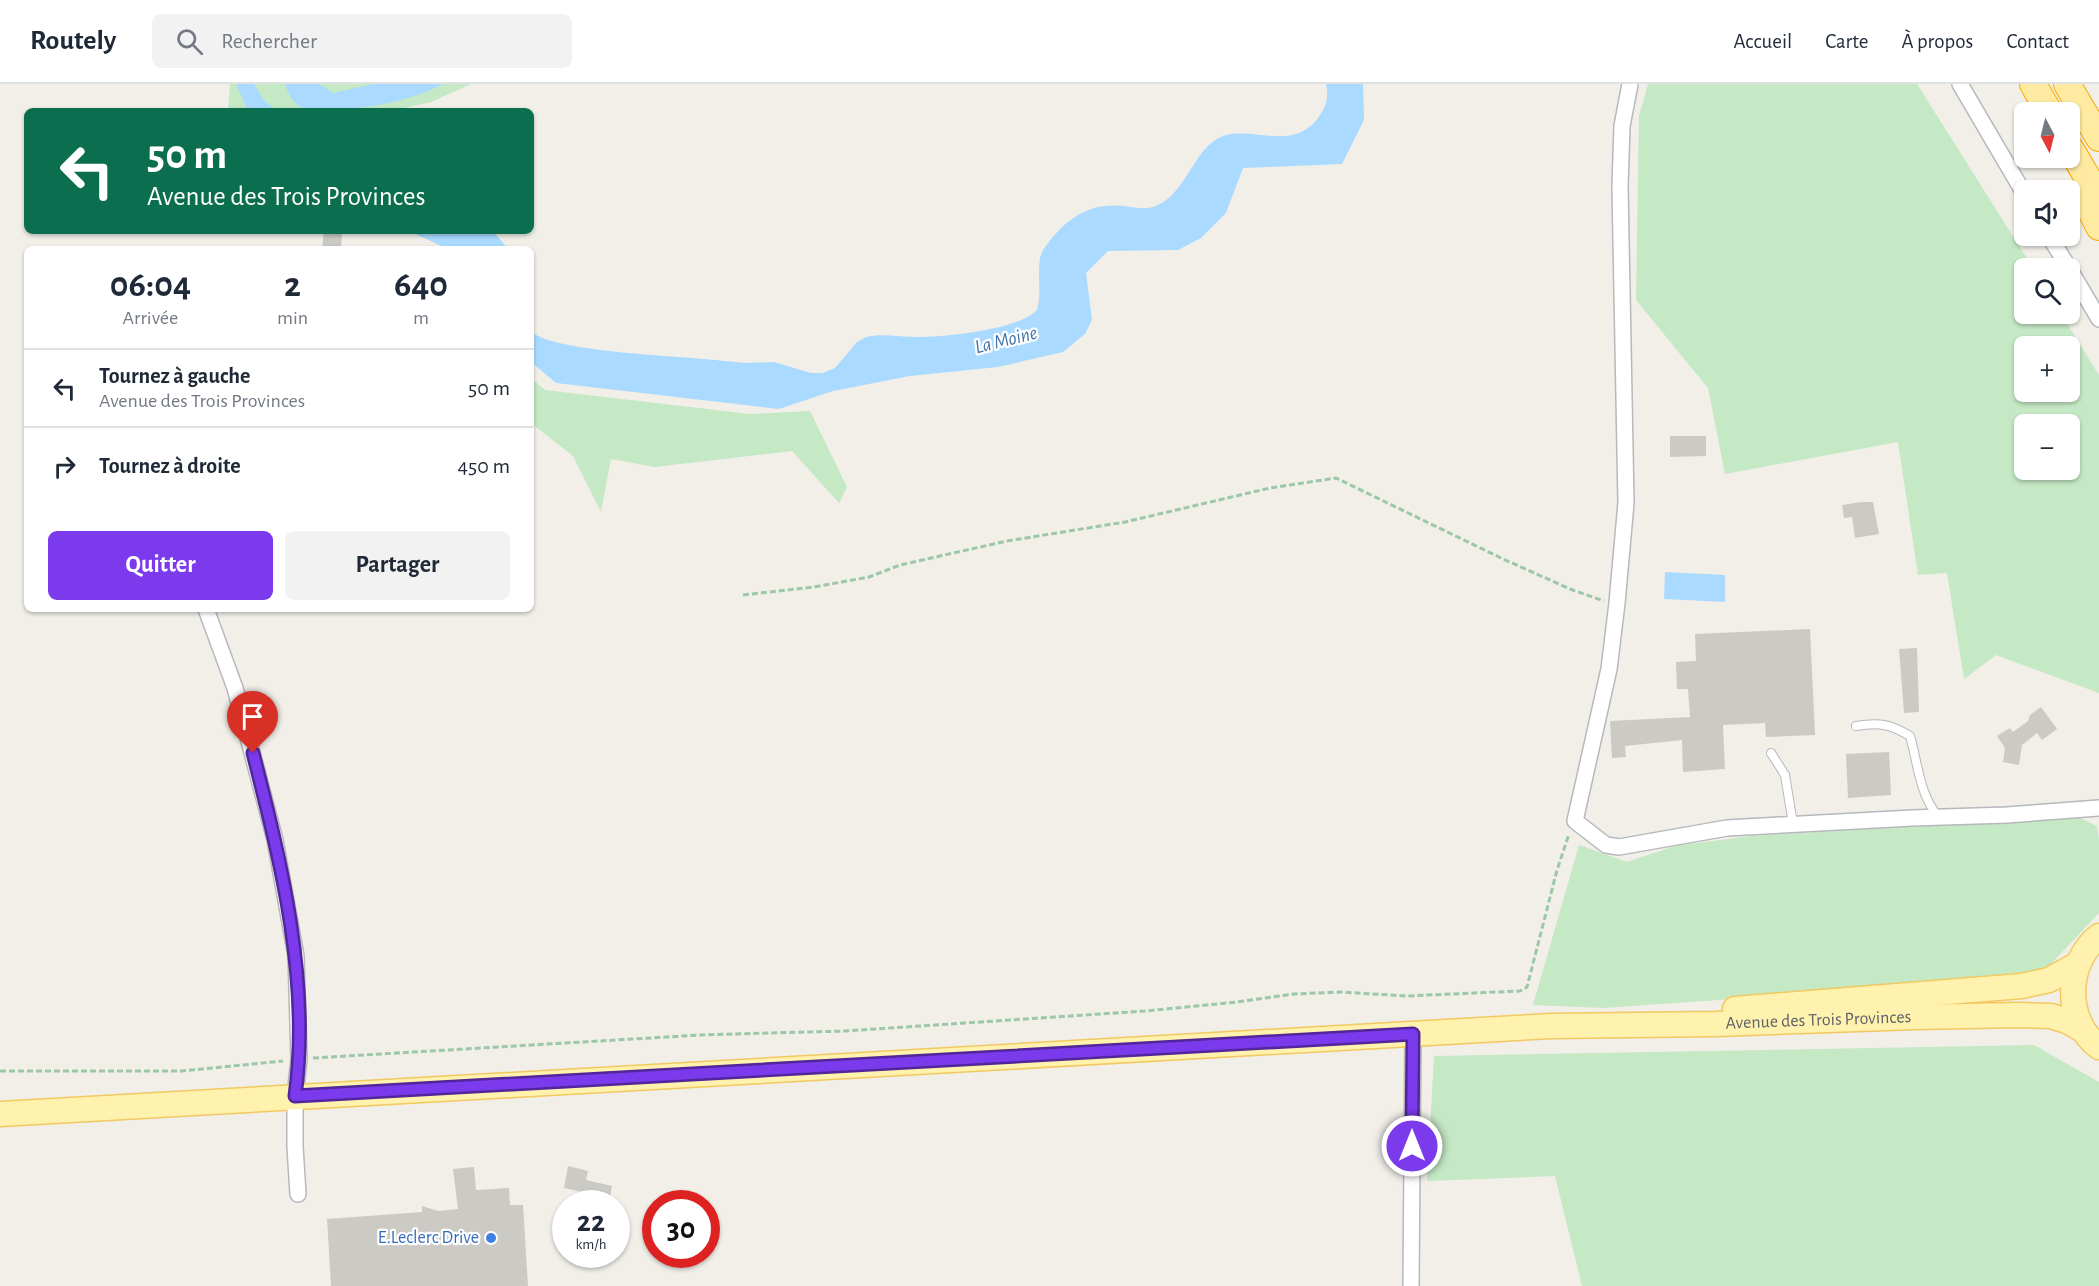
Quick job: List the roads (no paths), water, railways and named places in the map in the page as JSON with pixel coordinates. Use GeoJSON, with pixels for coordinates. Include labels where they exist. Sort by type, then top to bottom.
{"type":"FeatureCollection","features":[{"type":"Feature","properties":{"kind":"highway"},"geometry":{"type":"LineString","coordinates":[[2033,84],[2043,102]]}},
{"type":"Feature","properties":{"kind":"highway"},"geometry":{"type":"LineString","coordinates":[[2067,84],[2099,138]]}},
{"type":"Feature","properties":{"kind":"highway"},"geometry":{"type":"LineString","coordinates":[[2080,165],[2095,191],[2090,209],[2099,227]]}},
{"type":"Feature","properties":{"kind":"main road"},"geometry":{"type":"LineString","coordinates":[[2091,1038],[2076,1014],[2073,981],[2085,950],[2099,936]]}},
{"type":"Feature","properties":{"kind":"main road","name":"Avenue des Trois Provinces"},"geometry":{"type":"LineString","coordinates":[[0,1114],[1551,1026],[1796,1003],[2022,986],[2049,980],[2078,964]]}},
{"type":"Feature","properties":{"kind":"main road","name":"Avenue des Trois Provinces"},"geometry":{"type":"LineString","coordinates":[[1551,1026],[1715,1024],[2020,1015],[2050,1016],[2067,1021],[2091,1038]]}},
{"type":"Feature","properties":{"kind":"main road","name":"Avenue des Trois Provinces"},"geometry":{"type":"LineString","coordinates":[[0,1098],[205,1101]]}},
{"type":"Feature","properties":{"kind":"street"},"geometry":{"type":"LineString","coordinates":[[1630,84],[1622,126],[1620,186],[1626,503],[1609,669],[1575,821],[1606,845],[1619,847],[1727,828],[1939,817],[2007,816],[2099,808]]}},
{"type":"Feature","properties":{"kind":"street"},"geometry":{"type":"LineString","coordinates":[[1960,84],[2016,180]]}},
{"type":"Feature","properties":{"kind":"street"},"geometry":{"type":"LineString","coordinates":[[2080,287],[2099,319]]}},
{"type":"Feature","properties":{"kind":"street"},"geometry":{"type":"LineString","coordinates":[[207,612],[236,688],[275,840],[296,956],[299,1059],[295,1096],[295,1147],[298,1194]]}},
{"type":"Feature","properties":{"kind":"street"},"geometry":{"type":"LineString","coordinates":[[1412,1286],[1413,1034]]}},
{"type":"Feature","properties":{"kind":"lane"},"geometry":{"type":"LineString","coordinates":[[1856,726],[1875,723],[1894,727],[1910,736],[1923,790],[1931,808],[1939,817]]}},
{"type":"Feature","properties":{"kind":"lane"},"geometry":{"type":"LineString","coordinates":[[1771,753],[1785,775],[1793,824]]}},
{"type":"Feature","properties":{"kind":"water"},"geometry":{"type":"Polygon","coordinates":[[[236,84],[254,84],[263,99],[274,108],[247,108],[236,84]]]}},
{"type":"Feature","properties":{"kind":"water"},"geometry":{"type":"Polygon","coordinates":[[[285,84],[319,84],[333,93],[374,84],[443,84],[416,95],[360,108],[303,108],[290,95],[285,84]]]}},
{"type":"Feature","properties":{"kind":"water","name":"La Moine"},"geometry":{"type":"Polygon","coordinates":[[[1326,84],[1363,84],[1364,120],[1342,164],[1243,168],[1226,213],[1201,238],[1178,250],[1108,251],[1086,273],[1092,320],[1085,334],[1063,352],[998,367],[910,376],[833,391],[779,409],[556,383],[534,365],[534,333],[565,344],[592,349],[746,363],[774,362],[811,373],[823,373],[835,368],[857,342],[866,337],[878,335],[944,336],[1014,323],[1037,310],[1041,255],[1048,243],[1067,223],[1081,213],[1096,207],[1113,205],[1154,207],[1168,199],[1184,180],[1197,159],[1213,142],[1223,136],[1234,134],[1285,136],[1297,134],[1308,128],[1318,118],[1325,106],[1326,84]]]}},
{"type":"Feature","properties":{"kind":"water"},"geometry":{"type":"Polygon","coordinates":[[[416,234],[496,234],[506,246],[442,246],[416,234]]]}},
{"type":"Feature","properties":{"kind":"water"},"geometry":{"type":"Polygon","coordinates":[[[1665,572],[1725,575],[1725,602],[1664,599],[1665,572]]]}},
{"type":"Feature","properties":{"kind":"place","name":"E.Leclerc Drive"},"geometry":{"type":"Point","coordinates":[491,1238]}}]}
